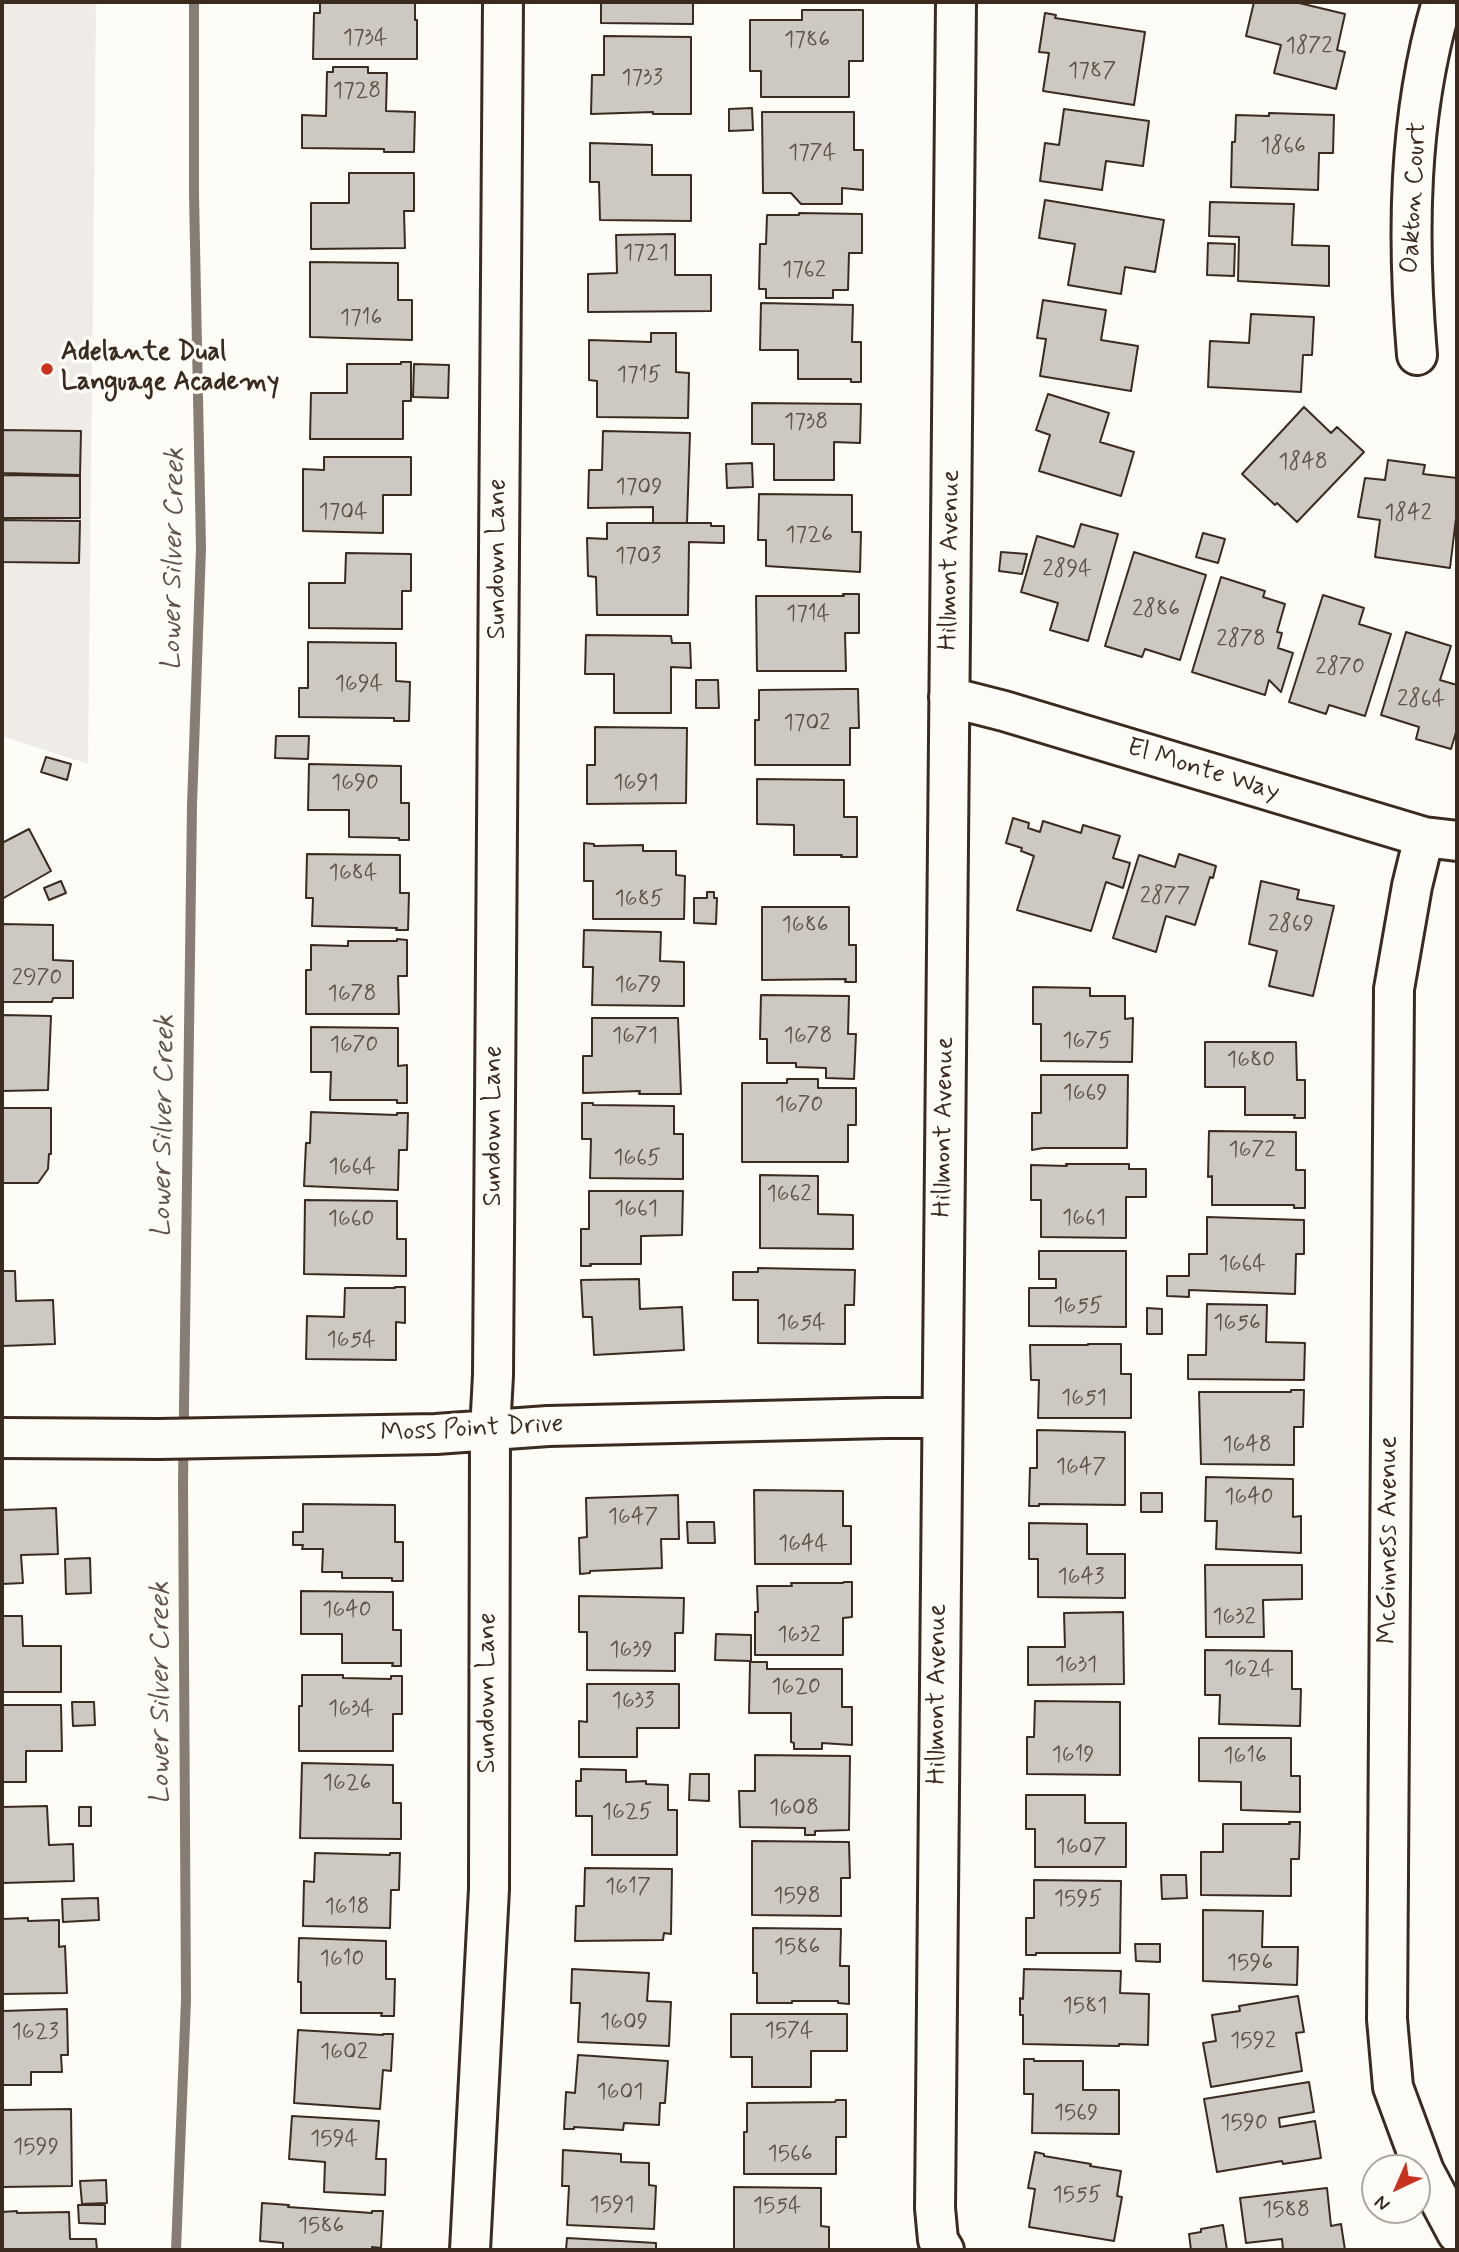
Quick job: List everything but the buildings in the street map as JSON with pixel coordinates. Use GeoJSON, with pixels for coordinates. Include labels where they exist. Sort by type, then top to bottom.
{"type":"FeatureCollection","features":[{"type":"Feature","properties":{"kind":"street","name":"Sundown Lane"},"geometry":{"type":"LineString","coordinates":[[470,2250],[489,1889],[489,1431],[493,1375],[503,2]]}},
{"type":"Feature","properties":{"kind":"street","name":"Hillmont Avenue"},"geometry":{"type":"LineString","coordinates":[[944,2250],[938,2240],[936,2208],[956,2]]}},
{"type":"Feature","properties":{"kind":"street","name":"Oakton Court"},"geometry":{"type":"LineString","coordinates":[[1417,355],[1411,282],[1413,148],[1433,30],[1441,2]]}},
{"type":"Feature","properties":{"kind":"street","name":"El Monte Way"},"geometry":{"type":"LineString","coordinates":[[949,697],[1441,839]]}},
{"type":"Feature","properties":{"kind":"street","name":"McGinness Avenue"},"geometry":{"type":"LineString","coordinates":[[1441,839],[1412,886],[1394,989],[1387,2019],[1392,2087],[1424,2171],[1457,2233]]}},
{"type":"Feature","properties":{"kind":"street","name":"Moss Point Drive"},"geometry":{"type":"LineString","coordinates":[[2,1438],[158,1439],[489,1431],[548,1426],[942,1418]]}},
{"type":"Feature","properties":{"kind":"shaded area","name":"Adelante Dual Language Academy"},"geometry":{"type":"Polygon","coordinates":[[[2,2],[96,2],[88,764],[2,736],[2,2]]]}},
{"type":"Feature","properties":{"kind":"waterway","name":"Lower Silver Creek"},"geometry":{"type":"LineString","coordinates":[[176,2250],[186,2000],[183,1483],[192,805],[201,548],[194,194],[194,2]]}},
{"type":"Feature","properties":{"kind":"place","name":"Adelante Dual Language Academy"},"geometry":{"type":"Point","coordinates":[47,369]}}]}
